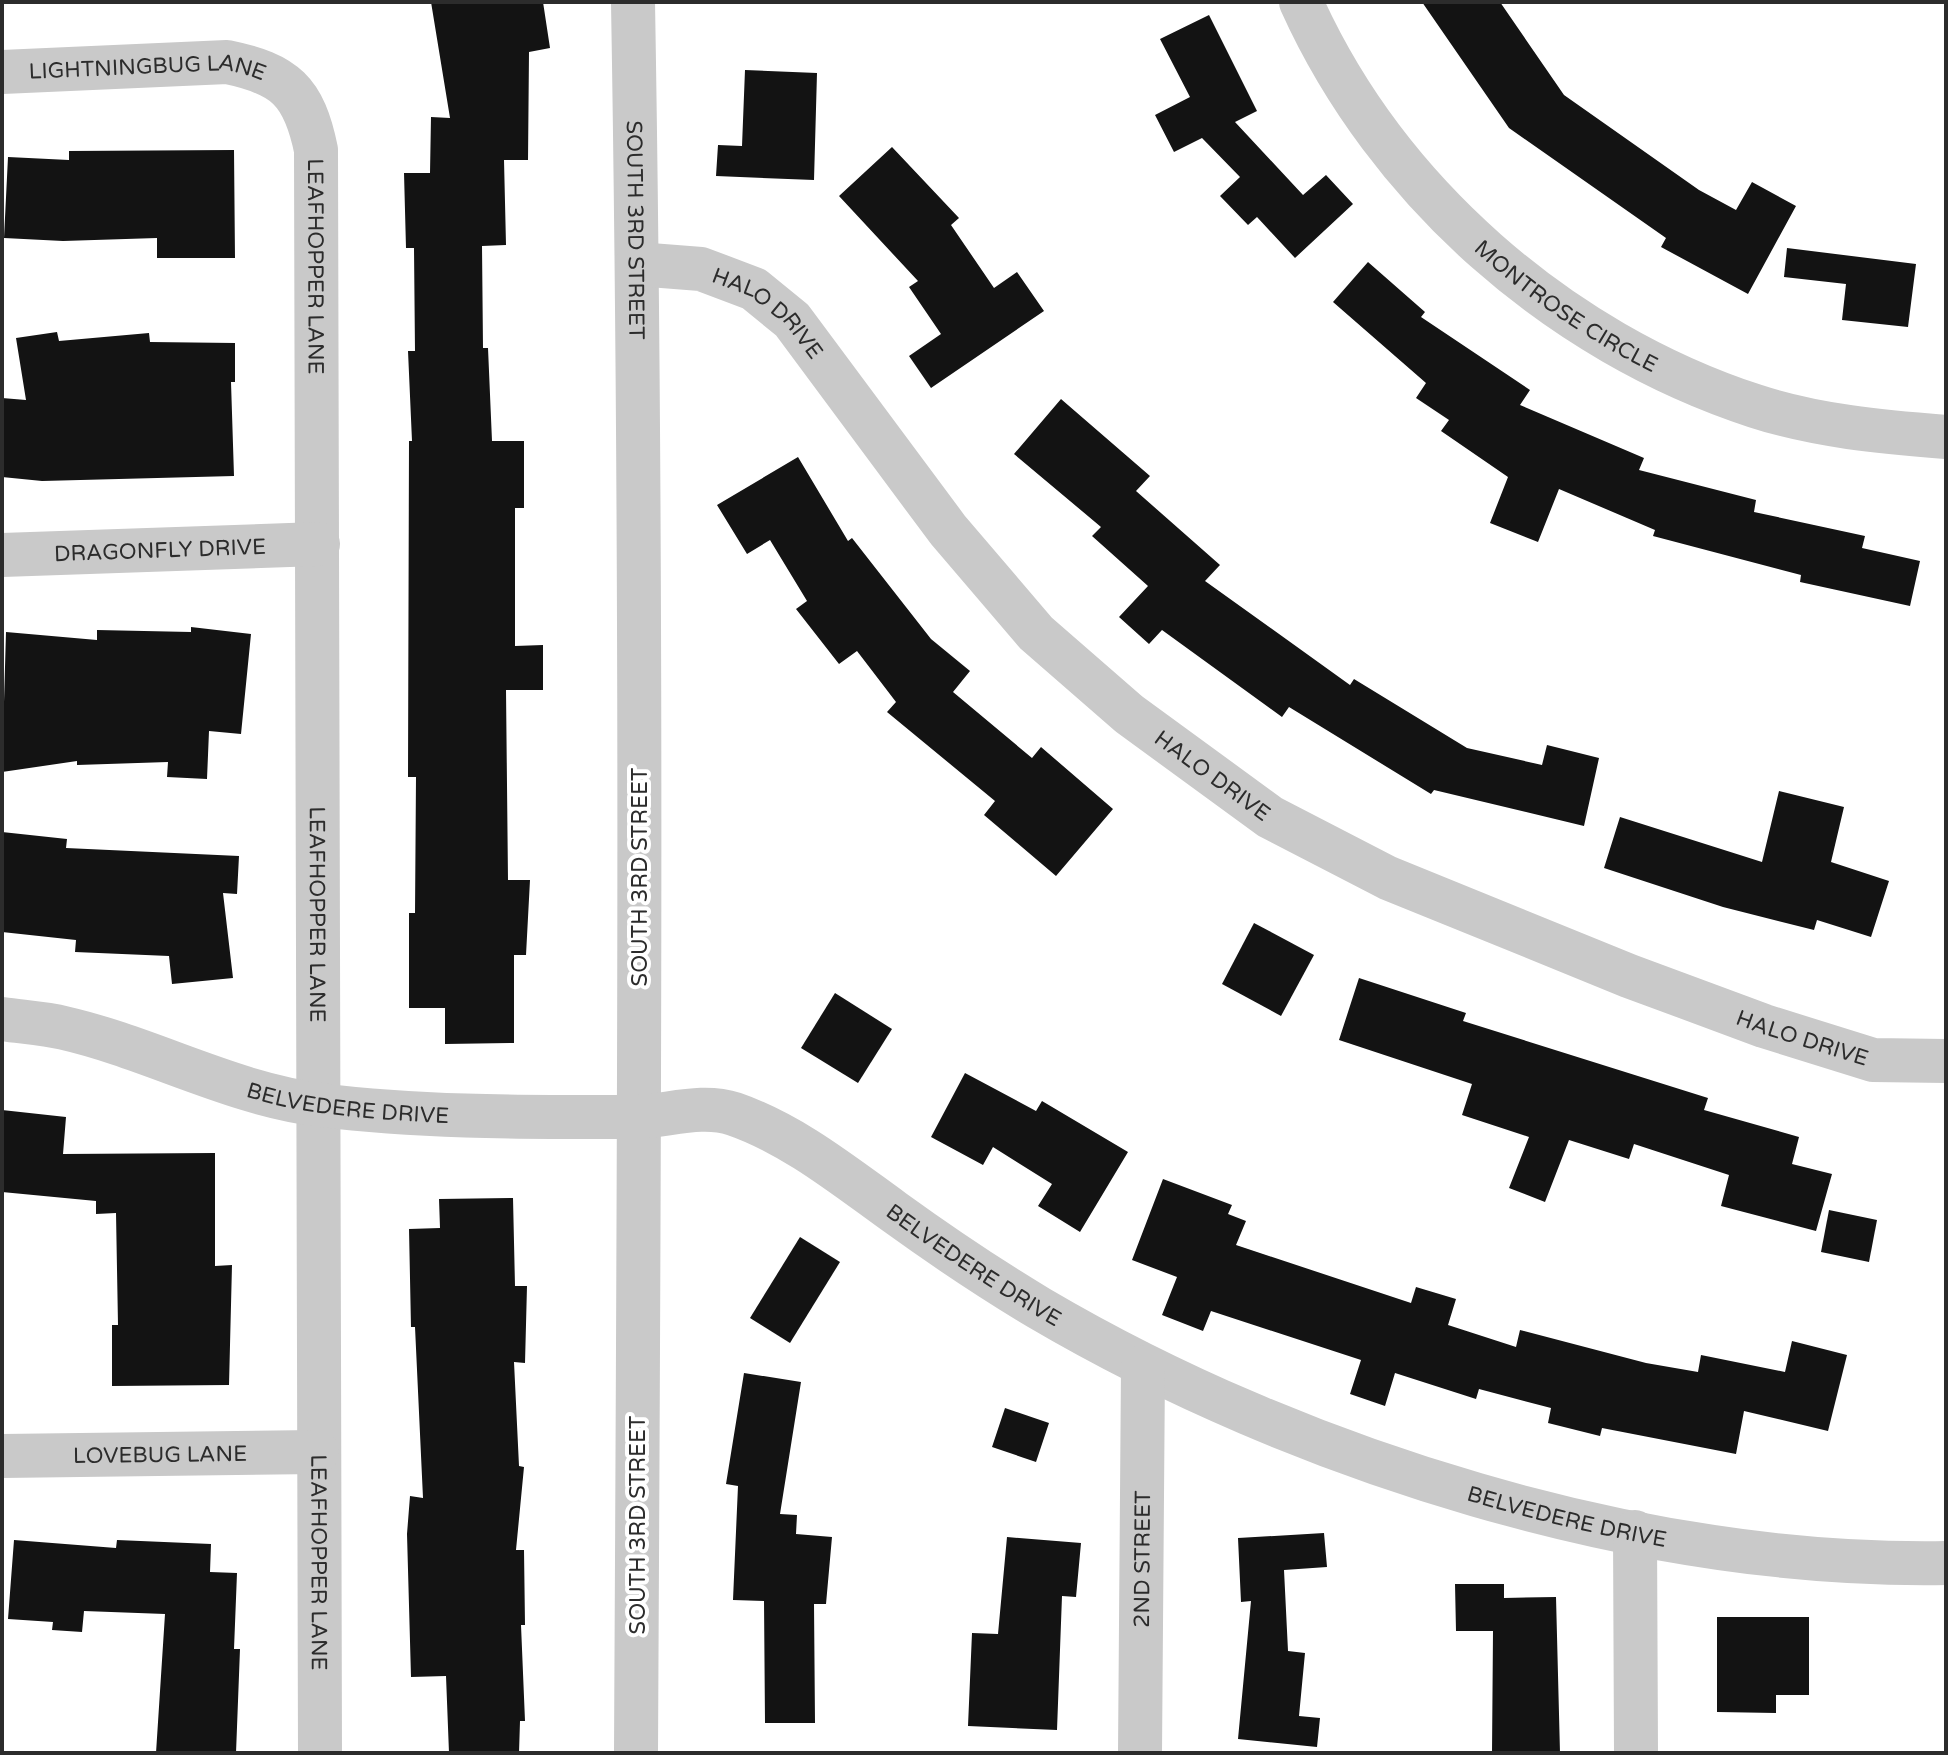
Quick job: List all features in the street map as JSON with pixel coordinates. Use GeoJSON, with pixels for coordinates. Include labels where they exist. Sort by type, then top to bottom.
{"type":"FeatureCollection","features":[{"type":"Feature","properties":{"kind":"street","name":"SOUTH 3RD STREET"},"geometry":{"type":"LineString","coordinates":[[633,2],[637,264],[639,1117],[636,1753]]}},
{"type":"Feature","properties":{"kind":"street","name":"MONTROSE CIRCLE"},"geometry":{"type":"LineString","coordinates":[[1301,2],[1364,113],[1418,181],[1481,246],[1567,316],[1660,369],[1756,407],[1865,431],[1946,437]]}},
{"type":"Feature","properties":{"kind":"street","name":"LIGHTNINGBUG LANE"},"geometry":{"type":"LineString","coordinates":[[2,72],[227,62],[261,69],[288,85]]}},
{"type":"Feature","properties":{"kind":"street","name":"LEAFHOPPER LANE"},"geometry":{"type":"LineString","coordinates":[[288,85],[308,114],[316,150],[320,1753]]}},
{"type":"Feature","properties":{"kind":"street","name":"HALO DRIVE"},"geometry":{"type":"LineString","coordinates":[[637,264],[701,269],[754,289],[792,320],[948,530],[1036,633],[1129,714],[1270,817],[1388,878],[1629,976],[1764,1026],[1873,1060],[1946,1061]]}},
{"type":"Feature","properties":{"kind":"street","name":"DRAGONFLY DRIVE"},"geometry":{"type":"LineString","coordinates":[[2,555],[318,544]]}},
{"type":"Feature","properties":{"kind":"street","name":"BELVEDERE DRIVE"},"geometry":{"type":"LineString","coordinates":[[2,1019],[62,1027],[227,1083],[317,1105],[422,1114],[639,1117],[683,1111],[726,1112],[762,1125],[832,1167],[945,1249],[1143,1367],[1264,1420],[1389,1467],[1532,1509],[1635,1532],[1800,1558],[1946,1563]]}},
{"type":"Feature","properties":{"kind":"street","name":"2ND STREET"},"geometry":{"type":"LineString","coordinates":[[1140,1753],[1143,1367]]}},
{"type":"Feature","properties":{"kind":"street","name":"LOVEBUG LANE"},"geometry":{"type":"LineString","coordinates":[[2,1456],[317,1452]]}},
{"type":"Feature","properties":{"kind":"street"},"geometry":{"type":"LineString","coordinates":[[1635,1532],[1636,1753]]}},
{"type":"Feature","properties":{"kind":"building"},"geometry":{"type":"Polygon","coordinates":[[[431,2],[543,2],[550,48],[529,52],[528,160],[504,160],[506,245],[482,246],[483,348],[488,348],[492,441],[524,441],[524,508],[515,508],[515,646],[543,645],[543,690],[506,690],[508,880],[530,880],[526,955],[514,955],[514,1043],[445,1044],[445,1008],[409,1008],[409,913],[415,913],[416,777],[408,777],[409,441],[412,441],[408,351],[415,351],[414,248],[406,248],[404,173],[430,173],[431,117],[450,118],[431,2]]]}},
{"type":"Feature","properties":{"kind":"building"},"geometry":{"type":"Polygon","coordinates":[[[1422,2],[1500,2],[1564,95],[1699,190],[1736,210],[1752,182],[1796,206],[1748,294],[1661,247],[1666,238],[1509,128],[1422,2]]]}},
{"type":"Feature","properties":{"kind":"building"},"geometry":{"type":"Polygon","coordinates":[[[1209,15],[1257,111],[1235,122],[1303,195],[1326,175],[1353,204],[1295,258],[1257,217],[1248,225],[1220,196],[1240,177],[1202,138],[1174,152],[1155,115],[1190,97],[1160,39],[1209,15]]]}},
{"type":"Feature","properties":{"kind":"building"},"geometry":{"type":"Polygon","coordinates":[[[745,70],[817,73],[814,180],[716,176],[718,145],[742,146],[745,70]]]}},
{"type":"Feature","properties":{"kind":"building"},"geometry":{"type":"Polygon","coordinates":[[[892,147],[959,218],[951,225],[994,288],[1017,272],[1044,311],[931,388],[909,356],[941,334],[909,287],[918,281],[839,196],[892,147]]]}},
{"type":"Feature","properties":{"kind":"building"},"geometry":{"type":"Polygon","coordinates":[[[234,150],[235,258],[157,258],[157,238],[63,241],[4,238],[8,157],[69,160],[69,151],[234,150]]]}},
{"type":"Feature","properties":{"kind":"building"},"geometry":{"type":"Polygon","coordinates":[[[1787,248],[1916,264],[1908,327],[1842,320],[1846,284],[1784,277],[1787,248]]]}},
{"type":"Feature","properties":{"kind":"building"},"geometry":{"type":"Polygon","coordinates":[[[1368,262],[1425,312],[1421,317],[1530,390],[1520,405],[1644,458],[1639,470],[1756,500],[1754,512],[1865,536],[1862,548],[1920,561],[1910,606],[1800,582],[1801,575],[1653,536],[1655,530],[1559,489],[1538,542],[1490,523],[1508,477],[1441,431],[1449,420],[1416,398],[1426,383],[1333,302],[1368,262]]]}},
{"type":"Feature","properties":{"kind":"building"},"geometry":{"type":"Polygon","coordinates":[[[57,332],[59,341],[149,333],[150,342],[235,343],[235,382],[231,382],[234,476],[42,481],[2,477],[2,398],[26,400],[16,338],[57,332]]]}},
{"type":"Feature","properties":{"kind":"building"},"geometry":{"type":"Polygon","coordinates":[[[1061,399],[1150,476],[1136,491],[1220,565],[1205,581],[1350,685],[1354,679],[1467,748],[1542,765],[1547,745],[1599,758],[1584,826],[1434,790],[1431,794],[1289,707],[1282,717],[1162,630],[1149,644],[1119,617],[1148,586],[1092,536],[1101,527],[1014,454],[1061,399]]]}},
{"type":"Feature","properties":{"kind":"building"},"geometry":{"type":"Polygon","coordinates":[[[798,457],[848,541],[852,538],[931,639],[970,671],[953,692],[1032,758],[1041,747],[1113,809],[1056,876],[984,815],[995,801],[887,712],[896,702],[857,651],[839,664],[796,609],[807,601],[770,540],[747,554],[717,505],[798,457]]]}},
{"type":"Feature","properties":{"kind":"building"},"geometry":{"type":"Polygon","coordinates":[[[191,627],[251,634],[241,734],[209,731],[207,779],[167,777],[168,762],[77,765],[77,761],[2,772],[6,632],[97,640],[97,630],[191,632],[191,627]]]}},
{"type":"Feature","properties":{"kind":"building"},"geometry":{"type":"Polygon","coordinates":[[[1779,791],[1844,807],[1831,862],[1889,881],[1871,937],[1817,920],[1814,930],[1723,907],[1604,868],[1620,817],[1762,862],[1779,791]]]}},
{"type":"Feature","properties":{"kind":"building"},"geometry":{"type":"Polygon","coordinates":[[[2,832],[67,839],[66,848],[239,856],[237,894],[223,893],[233,978],[172,984],[169,956],[75,952],[76,940],[2,932],[2,832]]]}},
{"type":"Feature","properties":{"kind":"building"},"geometry":{"type":"Polygon","coordinates":[[[1254,923],[1314,955],[1281,1016],[1222,984],[1254,923]]]}},
{"type":"Feature","properties":{"kind":"building"},"geometry":{"type":"Polygon","coordinates":[[[1359,978],[1466,1013],[1463,1021],[1708,1098],[1704,1110],[1799,1137],[1792,1164],[1832,1174],[1816,1231],[1721,1206],[1729,1175],[1634,1144],[1629,1159],[1569,1140],[1545,1202],[1509,1188],[1529,1137],[1462,1115],[1472,1084],[1339,1040],[1359,978]]]}},
{"type":"Feature","properties":{"kind":"building"},"geometry":{"type":"Polygon","coordinates":[[[835,993],[892,1029],[858,1083],[801,1048],[835,993]]]}},
{"type":"Feature","properties":{"kind":"building"},"geometry":{"type":"Polygon","coordinates":[[[965,1073],[1036,1111],[1042,1101],[1128,1152],[1080,1232],[1038,1206],[1052,1184],[993,1147],[983,1165],[931,1137],[965,1073]]]}},
{"type":"Feature","properties":{"kind":"building"},"geometry":{"type":"Polygon","coordinates":[[[2,1110],[66,1117],[63,1154],[215,1153],[215,1266],[232,1265],[229,1385],[112,1386],[112,1325],[118,1325],[116,1213],[96,1214],[96,1201],[2,1192],[2,1110]]]}},
{"type":"Feature","properties":{"kind":"building"},"geometry":{"type":"Polygon","coordinates":[[[1163,1179],[1232,1205],[1228,1214],[1246,1221],[1236,1245],[1411,1303],[1416,1287],[1456,1299],[1448,1325],[1516,1347],[1520,1330],[1646,1363],[1698,1372],[1701,1355],[1785,1372],[1792,1341],[1847,1355],[1828,1431],[1744,1411],[1736,1454],[1602,1428],[1600,1436],[1548,1423],[1551,1408],[1479,1389],[1476,1399],[1395,1373],[1385,1406],[1350,1394],[1361,1360],[1211,1311],[1203,1331],[1162,1315],[1177,1277],[1132,1260],[1163,1179]]]}},
{"type":"Feature","properties":{"kind":"building"},"geometry":{"type":"Polygon","coordinates":[[[513,1198],[515,1286],[527,1286],[525,1363],[514,1362],[519,1466],[524,1467],[516,1550],[524,1550],[525,1625],[521,1625],[525,1721],[520,1721],[519,1753],[449,1753],[446,1676],[411,1677],[407,1534],[410,1496],[423,1498],[415,1327],[411,1327],[409,1229],[440,1228],[439,1199],[513,1198]]]}},
{"type":"Feature","properties":{"kind":"building"},"geometry":{"type":"Polygon","coordinates":[[[1829,1210],[1877,1220],[1869,1262],[1821,1252],[1829,1210]]]}},
{"type":"Feature","properties":{"kind":"building"},"geometry":{"type":"Polygon","coordinates":[[[800,1237],[840,1262],[790,1343],[750,1318],[800,1237]]]}},
{"type":"Feature","properties":{"kind":"building"},"geometry":{"type":"Polygon","coordinates":[[[744,1373],[801,1382],[780,1514],[797,1515],[796,1534],[832,1537],[826,1604],[814,1604],[815,1723],[765,1723],[764,1601],[733,1600],[738,1486],[726,1484],[744,1373]]]}},
{"type":"Feature","properties":{"kind":"building"},"geometry":{"type":"Polygon","coordinates":[[[1005,1408],[1049,1423],[1036,1462],[992,1447],[1005,1408]]]}},
{"type":"Feature","properties":{"kind":"building"},"geometry":{"type":"Polygon","coordinates":[[[1324,1533],[1327,1567],[1284,1570],[1288,1651],[1305,1653],[1299,1716],[1320,1718],[1317,1747],[1238,1739],[1251,1601],[1241,1602],[1238,1538],[1324,1533]]]}},
{"type":"Feature","properties":{"kind":"building"},"geometry":{"type":"Polygon","coordinates":[[[1007,1537],[1081,1543],[1076,1597],[1062,1596],[1057,1730],[968,1726],[972,1633],[998,1634],[1007,1537]]]}},
{"type":"Feature","properties":{"kind":"building"},"geometry":{"type":"Polygon","coordinates":[[[14,1540],[116,1548],[117,1540],[211,1544],[210,1572],[237,1573],[234,1649],[240,1649],[236,1753],[156,1753],[165,1614],[84,1611],[82,1632],[52,1630],[53,1622],[8,1619],[14,1540]]]}},
{"type":"Feature","properties":{"kind":"building"},"geometry":{"type":"Polygon","coordinates":[[[1455,1584],[1504,1584],[1504,1598],[1556,1597],[1560,1753],[1492,1753],[1493,1631],[1456,1631],[1455,1584]]]}},
{"type":"Feature","properties":{"kind":"building"},"geometry":{"type":"Polygon","coordinates":[[[1717,1617],[1809,1617],[1809,1695],[1776,1695],[1776,1713],[1717,1712],[1717,1617]]]}}]}
